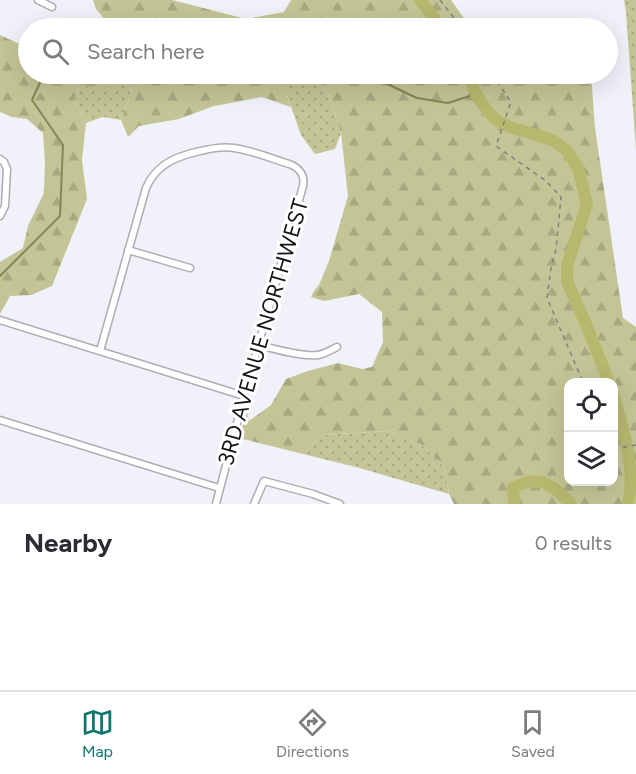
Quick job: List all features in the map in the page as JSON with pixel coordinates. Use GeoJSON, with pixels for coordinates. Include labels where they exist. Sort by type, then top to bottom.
{"type":"FeatureCollection","features":[{"type":"Feature","properties":{"kind":"street"},"geometry":{"type":"LineString","coordinates":[[38,0],[52,7]]}},
{"type":"Feature","properties":{"kind":"street","name":"3RD AVENUE NORTHWEST"},"geometry":{"type":"LineString","coordinates":[[128,250],[146,188],[154,174],[170,161],[205,150],[225,147],[244,150],[292,165],[301,172],[304,183],[216,504]]}},
{"type":"Feature","properties":{"kind":"street"},"geometry":{"type":"LineString","coordinates":[[0,159],[7,170],[5,206],[0,216]]}},
{"type":"Feature","properties":{"kind":"street"},"geometry":{"type":"LineString","coordinates":[[100,351],[128,250],[190,267]]}},
{"type":"Feature","properties":{"kind":"street"},"geometry":{"type":"LineString","coordinates":[[0,320],[244,396]]}},
{"type":"Feature","properties":{"kind":"street"},"geometry":{"type":"LineString","coordinates":[[259,345],[318,355],[337,347]]}},
{"type":"Feature","properties":{"kind":"street"},"geometry":{"type":"LineString","coordinates":[[0,420],[219,488]]}},
{"type":"Feature","properties":{"kind":"street"},"geometry":{"type":"LineString","coordinates":[[254,504],[264,481],[340,504]]}},
{"type":"Feature","properties":{"kind":"path"},"geometry":{"type":"LineString","coordinates":[[440,0],[454,18]]}},
{"type":"Feature","properties":{"kind":"path"},"geometry":{"type":"LineString","coordinates":[[499,84],[511,102],[496,146],[546,181],[561,197],[556,250],[547,298],[581,378]]}},
{"type":"Feature","properties":{"kind":"path"},"geometry":{"type":"LineString","coordinates":[[618,448],[636,445]]}},
{"type":"Feature","properties":{"kind":"green space"},"geometry":{"type":"Polygon","coordinates":[[[93,0],[172,0],[242,18],[104,18],[96,9],[93,0]]]}},
{"type":"Feature","properties":{"kind":"green space"},"geometry":{"type":"Polygon","coordinates":[[[291,0],[451,0],[464,18],[251,18],[284,12],[291,0]]]}},
{"type":"Feature","properties":{"kind":"green space"},"geometry":{"type":"Polygon","coordinates":[[[624,0],[636,0],[636,149],[626,12],[624,0]]]}},
{"type":"Feature","properties":{"kind":"green space"},"geometry":{"type":"Polygon","coordinates":[[[0,35],[18,43],[18,84],[113,84],[113,87],[104,92],[80,85],[74,100],[86,123],[82,160],[87,199],[52,286],[31,295],[10,296],[0,314],[0,262],[23,248],[28,226],[44,193],[45,161],[43,133],[27,119],[12,117],[0,112],[0,35]]]}},
{"type":"Feature","properties":{"kind":"green space"},"geometry":{"type":"Polygon","coordinates":[[[113,84],[131,84],[130,96],[121,120],[103,117],[86,123],[74,100],[80,85],[113,87],[113,84]]]}},
{"type":"Feature","properties":{"kind":"green space"},"geometry":{"type":"Polygon","coordinates":[[[131,84],[283,84],[291,107],[262,97],[214,106],[179,119],[139,126],[128,137],[121,120],[130,96],[131,84]]]}},
{"type":"Feature","properties":{"kind":"green space"},"geometry":{"type":"Polygon","coordinates":[[[283,84],[323,84],[341,133],[335,149],[315,154],[301,135],[283,84]]]}},
{"type":"Feature","properties":{"kind":"green space"},"geometry":{"type":"Polygon","coordinates":[[[323,84],[592,84],[595,128],[623,318],[636,327],[636,504],[454,504],[449,494],[445,468],[422,445],[389,431],[321,435],[303,454],[239,438],[247,412],[249,421],[271,405],[286,379],[338,363],[362,369],[372,367],[383,342],[382,312],[359,294],[324,301],[311,297],[329,261],[348,196],[341,133],[323,84]]]}},
{"type":"Feature","properties":{"kind":"green space"},"geometry":{"type":"Polygon","coordinates":[[[389,431],[422,445],[445,468],[449,494],[303,454],[321,435],[389,431]]]}},
{"type":"Feature","properties":{"kind":"waterway"},"geometry":{"type":"LineString","coordinates":[[420,0],[434,18]]}},
{"type":"Feature","properties":{"kind":"waterway"},"geometry":{"type":"LineString","coordinates":[[0,276],[60,216],[63,145],[32,100],[39,84]]}},
{"type":"Feature","properties":{"kind":"waterway"},"geometry":{"type":"LineString","coordinates":[[387,84],[417,98],[448,103],[476,94]]}},
{"type":"Feature","properties":{"kind":"waterway"},"geometry":{"type":"LineString","coordinates":[[472,84],[488,112],[498,121],[512,128],[554,141],[566,150],[578,168],[587,204],[567,266],[567,281],[607,378]]}},
{"type":"Feature","properties":{"kind":"waterway"},"geometry":{"type":"LineString","coordinates":[[618,411],[630,464],[628,504]]}},
{"type":"Feature","properties":{"kind":"waterway"},"geometry":{"type":"LineString","coordinates":[[514,504],[513,488],[539,481],[558,491],[571,504]]}}]}
